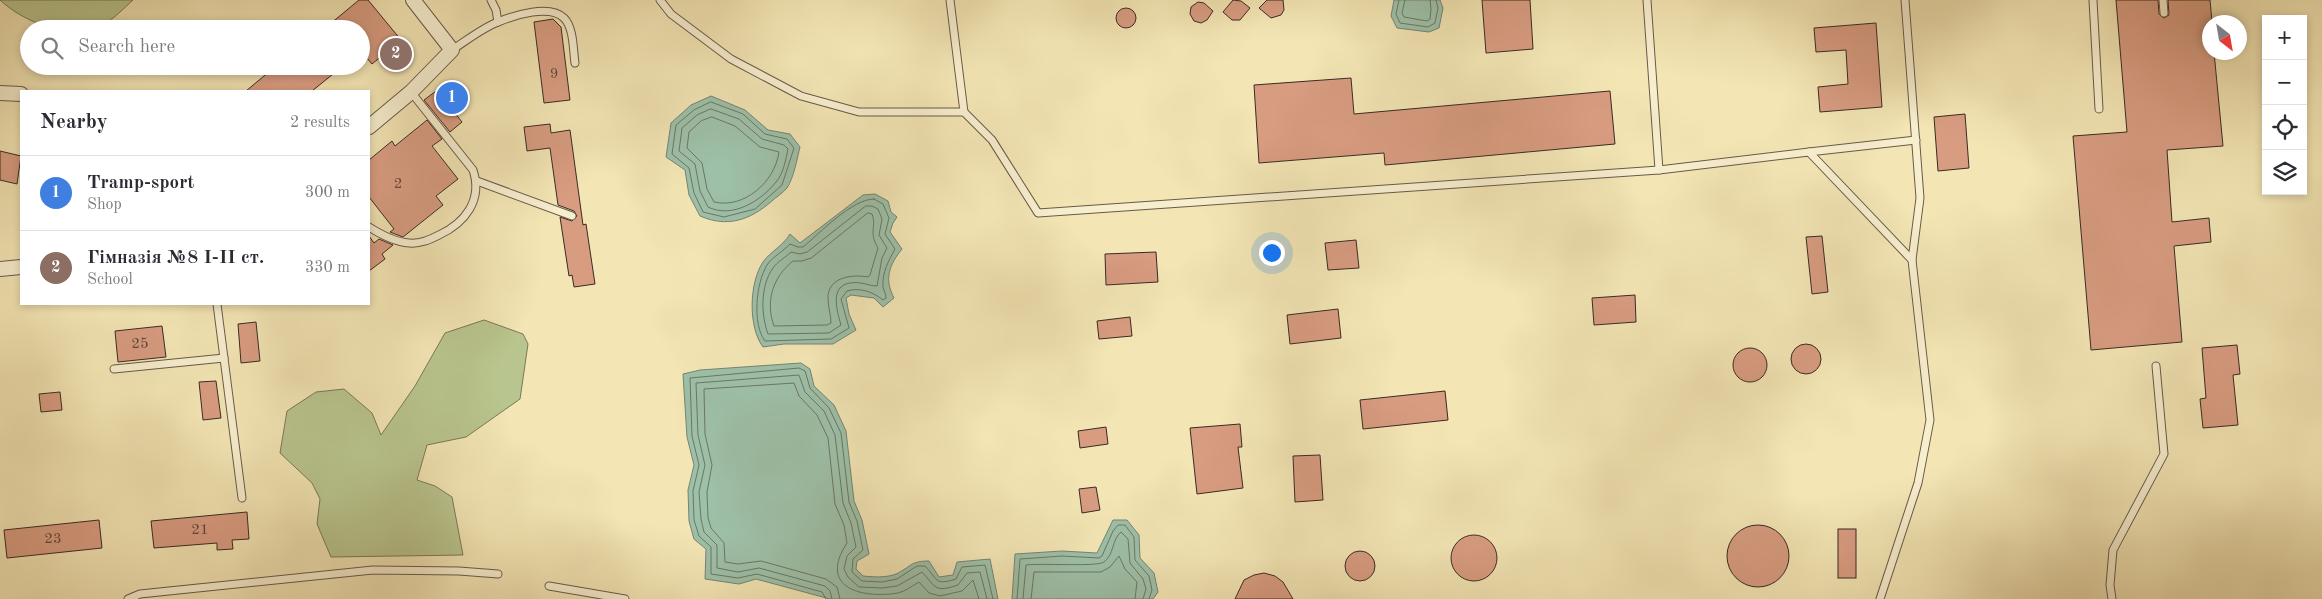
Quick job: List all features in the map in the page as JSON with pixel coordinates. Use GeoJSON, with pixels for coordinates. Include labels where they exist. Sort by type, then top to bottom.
{"type":"FeatureCollection","features":[{"type":"Feature","properties":{"kind":"street"},"geometry":{"type":"LineString","coordinates":[[370,126],[411,92],[452,50],[413,0]]}},
{"type":"Feature","properties":{"kind":"street"},"geometry":{"type":"LineString","coordinates":[[0,93],[20,94]]}},
{"type":"Feature","properties":{"kind":"street"},"geometry":{"type":"LineString","coordinates":[[0,269],[20,267]]}},
{"type":"Feature","properties":{"kind":"lane"},"geometry":{"type":"LineString","coordinates":[[491,0],[496,10],[498,22]]}},
{"type":"Feature","properties":{"kind":"lane"},"geometry":{"type":"LineString","coordinates":[[660,0],[671,14],[730,59],[801,96],[859,112],[964,112]]}},
{"type":"Feature","properties":{"kind":"lane"},"geometry":{"type":"LineString","coordinates":[[950,0],[964,112],[992,140],[1038,214],[1659,170],[1916,140]]}},
{"type":"Feature","properties":{"kind":"lane"},"geometry":{"type":"LineString","coordinates":[[1646,0],[1659,170]]}},
{"type":"Feature","properties":{"kind":"lane"},"geometry":{"type":"LineString","coordinates":[[1880,599],[1918,483],[1930,420],[1912,260],[1920,198],[1905,0]]}},
{"type":"Feature","properties":{"kind":"lane"},"geometry":{"type":"LineString","coordinates":[[2093,0],[2099,109]]}},
{"type":"Feature","properties":{"kind":"lane"},"geometry":{"type":"LineString","coordinates":[[2163,0],[2164,13]]}},
{"type":"Feature","properties":{"kind":"lane"},"geometry":{"type":"LineString","coordinates":[[452,50],[498,22],[543,10],[556,13],[565,19],[570,28],[575,63]]}},
{"type":"Feature","properties":{"kind":"lane"},"geometry":{"type":"LineString","coordinates":[[370,227],[407,243],[419,243],[452,229],[469,212],[476,196],[477,181],[473,170],[463,155],[411,92]]}},
{"type":"Feature","properties":{"kind":"lane"},"geometry":{"type":"LineString","coordinates":[[1809,152],[1912,260]]}},
{"type":"Feature","properties":{"kind":"lane"},"geometry":{"type":"LineString","coordinates":[[477,181],[572,216]]}},
{"type":"Feature","properties":{"kind":"lane"},"geometry":{"type":"LineString","coordinates":[[217,305],[242,498]]}},
{"type":"Feature","properties":{"kind":"lane"},"geometry":{"type":"LineString","coordinates":[[114,369],[224,358]]}},
{"type":"Feature","properties":{"kind":"lane"},"geometry":{"type":"LineString","coordinates":[[2112,599],[2110,585],[2113,550],[2164,454],[2156,366]]}},
{"type":"Feature","properties":{"kind":"lane"},"geometry":{"type":"LineString","coordinates":[[128,599],[140,594],[374,570],[459,571],[498,574]]}},
{"type":"Feature","properties":{"kind":"lane"},"geometry":{"type":"LineString","coordinates":[[549,586],[624,599]]}},
{"type":"Feature","properties":{"kind":"shaded area"},"geometry":{"type":"Polygon","coordinates":[[[0,0],[133,0],[110,20],[30,20],[0,0]]]}},
{"type":"Feature","properties":{"kind":"shaded area"},"geometry":{"type":"Polygon","coordinates":[[[484,320],[523,334],[528,344],[520,399],[466,437],[427,445],[417,480],[435,486],[452,497],[463,555],[331,557],[317,524],[320,499],[312,483],[280,453],[287,411],[316,392],[344,389],[372,413],[381,435],[415,386],[445,333],[484,320]]]}},
{"type":"Feature","properties":{"kind":"water"},"geometry":{"type":"Polygon","coordinates":[[[1394,0],[1440,0],[1443,8],[1439,28],[1429,32],[1397,28],[1391,16],[1394,0]]]}},
{"type":"Feature","properties":{"kind":"water"},"geometry":{"type":"Polygon","coordinates":[[[711,96],[745,110],[768,130],[790,134],[800,147],[787,188],[764,208],[747,217],[729,222],[710,220],[700,216],[689,195],[685,170],[666,157],[671,123],[691,105],[711,96]]]}},
{"type":"Feature","properties":{"kind":"water"},"geometry":{"type":"Polygon","coordinates":[[[875,194],[888,201],[891,212],[897,217],[890,232],[902,249],[889,272],[889,285],[894,298],[883,307],[874,298],[851,295],[846,298],[849,314],[856,330],[833,344],[784,344],[763,347],[755,328],[752,305],[755,281],[763,262],[790,234],[800,243],[863,195],[875,194]]]}},
{"type":"Feature","properties":{"kind":"water"},"geometry":{"type":"Polygon","coordinates":[[[801,363],[810,369],[814,386],[834,405],[846,431],[854,501],[862,520],[869,554],[857,561],[856,569],[863,576],[884,577],[896,574],[914,563],[929,561],[939,577],[953,575],[957,562],[990,559],[998,599],[830,599],[756,579],[739,584],[705,579],[706,549],[694,539],[689,521],[688,490],[694,465],[687,437],[683,374],[700,370],[801,363]]]}},
{"type":"Feature","properties":{"kind":"water"},"geometry":{"type":"Polygon","coordinates":[[[1113,520],[1127,520],[1139,535],[1140,558],[1154,573],[1158,592],[1153,599],[1012,599],[1015,554],[1062,551],[1097,553],[1113,520]]]}},
{"type":"Feature","properties":{"kind":"building"},"geometry":{"type":"Polygon","coordinates":[[[359,0],[368,0],[401,40],[372,64],[370,62],[370,20],[335,20],[359,0]]]}},
{"type":"Feature","properties":{"kind":"building"},"geometry":{"type":"Polygon","coordinates":[[[1233,0],[1241,1],[1250,8],[1240,20],[1232,20],[1223,12],[1233,0]]]}},
{"type":"Feature","properties":{"kind":"building"},"geometry":{"type":"Polygon","coordinates":[[[1267,0],[1283,0],[1284,10],[1281,15],[1271,18],[1259,8],[1267,0]]]}},
{"type":"Feature","properties":{"kind":"building"},"geometry":{"type":"Polygon","coordinates":[[[1482,0],[1530,0],[1533,49],[1486,53],[1482,0]]]}},
{"type":"Feature","properties":{"kind":"building"},"geometry":{"type":"Polygon","coordinates":[[[2116,0],[2158,0],[2159,14],[2164,18],[2169,15],[2168,0],[2210,0],[2211,15],[2202,15],[2202,60],[2215,60],[2223,146],[2167,150],[2172,222],[2209,218],[2211,242],[2174,246],[2182,342],[2091,350],[2073,136],[2127,132],[2116,0]]]}},
{"type":"Feature","properties":{"kind":"building"},"geometry":{"type":"Polygon","coordinates":[[[1198,2],[1204,3],[1213,11],[1207,20],[1201,23],[1194,21],[1190,14],[1191,7],[1198,2]]]}},
{"type":"Feature","properties":{"kind":"building"},"geometry":{"type":"Polygon","coordinates":[[[1126,8],[1133,11],[1136,18],[1133,25],[1126,28],[1119,25],[1116,18],[1119,11],[1126,8]]]}},
{"type":"Feature","properties":{"kind":"building"},"geometry":{"type":"Polygon","coordinates":[[[553,19],[561,27],[570,100],[544,103],[534,22],[553,19]]]}},
{"type":"Feature","properties":{"kind":"building"},"geometry":{"type":"Polygon","coordinates":[[[1876,23],[1882,107],[1820,112],[1818,87],[1848,84],[1846,50],[1816,52],[1814,28],[1876,23]]]}},
{"type":"Feature","properties":{"kind":"building"},"geometry":{"type":"Polygon","coordinates":[[[265,75],[332,75],[313,90],[247,90],[265,75]]]}},
{"type":"Feature","properties":{"kind":"building"},"geometry":{"type":"Polygon","coordinates":[[[1351,78],[1354,114],[1610,91],[1615,144],[1385,165],[1384,153],[1259,163],[1254,85],[1351,78]]]}},
{"type":"Feature","properties":{"kind":"building"},"geometry":{"type":"Polygon","coordinates":[[[451,80],[464,97],[450,107],[462,122],[450,132],[424,100],[451,80]]]}},
{"type":"Feature","properties":{"kind":"building"},"geometry":{"type":"Polygon","coordinates":[[[1965,114],[1969,168],[1938,171],[1934,117],[1965,114]]]}},
{"type":"Feature","properties":{"kind":"building"},"geometry":{"type":"Polygon","coordinates":[[[427,120],[442,139],[432,146],[458,179],[436,196],[443,205],[403,237],[390,232],[394,229],[370,198],[370,159],[392,141],[395,146],[427,120]]]}},
{"type":"Feature","properties":{"kind":"building"},"geometry":{"type":"Polygon","coordinates":[[[550,124],[551,133],[570,130],[583,225],[586,224],[595,284],[574,287],[572,275],[569,276],[560,217],[572,221],[577,216],[574,211],[558,205],[550,148],[527,151],[524,127],[550,124]]]}},
{"type":"Feature","properties":{"kind":"building"},"geometry":{"type":"Polygon","coordinates":[[[0,151],[20,156],[17,184],[0,180],[0,151]]]}},
{"type":"Feature","properties":{"kind":"building"},"geometry":{"type":"Polygon","coordinates":[[[1822,236],[1828,292],[1812,294],[1806,237],[1822,236]]]}},
{"type":"Feature","properties":{"kind":"building"},"geometry":{"type":"Polygon","coordinates":[[[370,237],[374,243],[379,239],[393,245],[382,254],[385,259],[370,270],[370,237]]]}},
{"type":"Feature","properties":{"kind":"building"},"geometry":{"type":"Polygon","coordinates":[[[1356,240],[1359,268],[1328,270],[1325,243],[1356,240]]]}},
{"type":"Feature","properties":{"kind":"building"},"geometry":{"type":"Polygon","coordinates":[[[1156,252],[1158,282],[1106,285],[1105,254],[1156,252]]]}},
{"type":"Feature","properties":{"kind":"building"},"geometry":{"type":"Polygon","coordinates":[[[1635,295],[1636,322],[1594,325],[1592,298],[1635,295]]]}},
{"type":"Feature","properties":{"kind":"building"},"geometry":{"type":"Polygon","coordinates":[[[1338,309],[1341,338],[1290,344],[1287,315],[1338,309]]]}},
{"type":"Feature","properties":{"kind":"building"},"geometry":{"type":"Polygon","coordinates":[[[1130,317],[1132,336],[1099,339],[1097,321],[1130,317]]]}},
{"type":"Feature","properties":{"kind":"building"},"geometry":{"type":"Polygon","coordinates":[[[256,322],[260,361],[241,363],[238,324],[256,322]]]}},
{"type":"Feature","properties":{"kind":"building"},"geometry":{"type":"Polygon","coordinates":[[[162,326],[166,357],[118,362],[115,331],[162,326]]]}},
{"type":"Feature","properties":{"kind":"building"},"geometry":{"type":"Polygon","coordinates":[[[1806,344],[1817,348],[1821,359],[1817,370],[1806,374],[1795,370],[1791,359],[1795,348],[1806,344]]]}},
{"type":"Feature","properties":{"kind":"building"},"geometry":{"type":"Polygon","coordinates":[[[2237,345],[2240,374],[2233,375],[2238,425],[2203,428],[2200,399],[2206,398],[2202,348],[2237,345]]]}},
{"type":"Feature","properties":{"kind":"building"},"geometry":{"type":"Polygon","coordinates":[[[1750,348],[1757,349],[1762,353],[1766,358],[1766,372],[1762,377],[1757,381],[1750,382],[1743,381],[1738,377],[1734,372],[1733,365],[1734,358],[1738,353],[1743,349],[1750,348]]]}},
{"type":"Feature","properties":{"kind":"building"},"geometry":{"type":"Polygon","coordinates":[[[216,381],[221,418],[203,420],[199,382],[216,381]]]}},
{"type":"Feature","properties":{"kind":"building"},"geometry":{"type":"Polygon","coordinates":[[[1445,391],[1448,420],[1363,429],[1360,400],[1445,391]]]}},
{"type":"Feature","properties":{"kind":"building"},"geometry":{"type":"Polygon","coordinates":[[[60,392],[62,410],[41,412],[39,394],[60,392]]]}},
{"type":"Feature","properties":{"kind":"building"},"geometry":{"type":"Polygon","coordinates":[[[1240,424],[1242,447],[1238,447],[1243,488],[1197,494],[1190,428],[1240,424]]]}},
{"type":"Feature","properties":{"kind":"building"},"geometry":{"type":"Polygon","coordinates":[[[1106,427],[1108,444],[1080,448],[1078,431],[1106,427]]]}},
{"type":"Feature","properties":{"kind":"building"},"geometry":{"type":"Polygon","coordinates":[[[1320,455],[1323,500],[1295,502],[1293,456],[1320,455]]]}},
{"type":"Feature","properties":{"kind":"building"},"geometry":{"type":"Polygon","coordinates":[[[1096,487],[1100,510],[1082,513],[1079,489],[1096,487]]]}},
{"type":"Feature","properties":{"kind":"building"},"geometry":{"type":"Polygon","coordinates":[[[247,512],[249,539],[232,540],[233,549],[217,550],[217,543],[154,548],[151,521],[247,512]]]}},
{"type":"Feature","properties":{"kind":"building"},"geometry":{"type":"Polygon","coordinates":[[[99,520],[102,548],[7,558],[4,530],[99,520]]]}},
{"type":"Feature","properties":{"kind":"building"},"geometry":{"type":"Polygon","coordinates":[[[1758,525],[1775,530],[1780,534],[1784,539],[1789,556],[1784,573],[1780,578],[1775,582],[1758,587],[1741,582],[1736,578],[1732,573],[1727,556],[1732,539],[1736,534],[1741,530],[1758,525]]]}},
{"type":"Feature","properties":{"kind":"building"},"geometry":{"type":"Polygon","coordinates":[[[1838,529],[1856,529],[1856,578],[1838,578],[1838,529]]]}},
{"type":"Feature","properties":{"kind":"building"},"geometry":{"type":"Polygon","coordinates":[[[1474,535],[1487,539],[1493,545],[1497,558],[1493,571],[1487,577],[1474,581],[1461,577],[1455,571],[1451,558],[1455,545],[1461,539],[1474,535]]]}},
{"type":"Feature","properties":{"kind":"building"},"geometry":{"type":"Polygon","coordinates":[[[1360,551],[1371,555],[1375,566],[1371,577],[1360,581],[1349,577],[1345,566],[1349,555],[1360,551]]]}},
{"type":"Feature","properties":{"kind":"building"},"geometry":{"type":"Polygon","coordinates":[[[1264,573],[1275,576],[1283,582],[1293,599],[1235,599],[1244,580],[1264,573]]]}},
{"type":"Feature","properties":{"kind":"place","name":"Гімназія №8 I-II ст."},"geometry":{"type":"Point","coordinates":[396,54]}},
{"type":"Feature","properties":{"kind":"place","name":"Tramp-sport"},"geometry":{"type":"Point","coordinates":[452,98]}}]}
